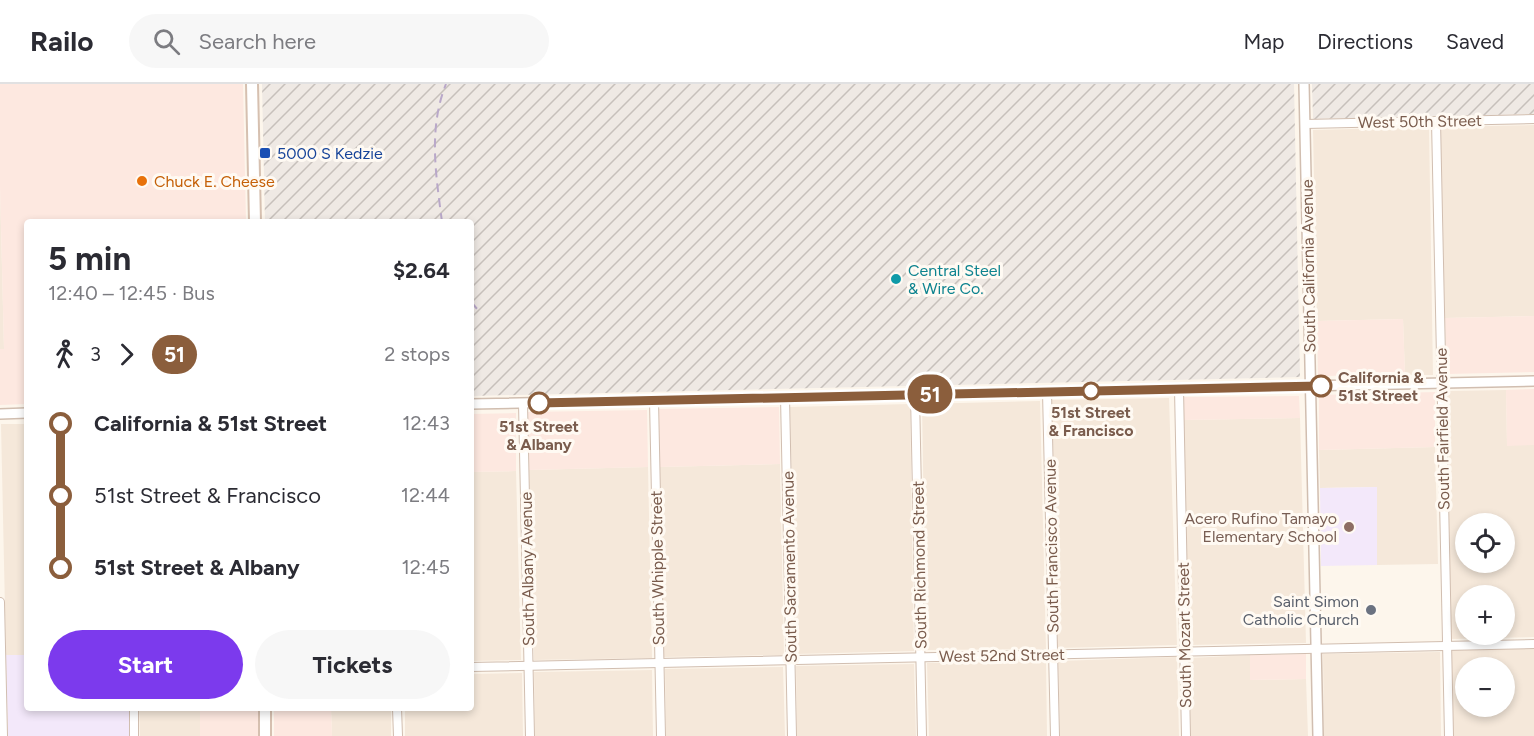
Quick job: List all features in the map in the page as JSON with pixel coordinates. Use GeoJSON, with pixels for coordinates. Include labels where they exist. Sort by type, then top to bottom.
{"type":"FeatureCollection","features":[{"type":"Feature","properties":{"kind":"main road"},"geometry":{"type":"LineString","coordinates":[[252,84],[255,219]]}},
{"type":"Feature","properties":{"kind":"main road"},"geometry":{"type":"LineString","coordinates":[[265,711],[265,736]]}},
{"type":"Feature","properties":{"kind":"street","name":"South California Avenue"},"geometry":{"type":"LineString","coordinates":[[1304,84],[1318,736]]}},
{"type":"Feature","properties":{"kind":"street","name":"West 50th Street"},"geometry":{"type":"LineString","coordinates":[[1305,124],[1534,119]]}},
{"type":"Feature","properties":{"kind":"street","name":"South Fairfield Avenue"},"geometry":{"type":"LineString","coordinates":[[1436,121],[1449,736]]}},
{"type":"Feature","properties":{"kind":"street"},"geometry":{"type":"LineString","coordinates":[[474,404],[1534,381]]}},
{"type":"Feature","properties":{"kind":"street","name":"South Mozart Street"},"geometry":{"type":"LineString","coordinates":[[1179,389],[1186,736]]}},
{"type":"Feature","properties":{"kind":"street","name":"South Francisco Avenue"},"geometry":{"type":"LineString","coordinates":[[1047,392],[1055,736]]}},
{"type":"Feature","properties":{"kind":"street","name":"South Richmond Street"},"geometry":{"type":"LineString","coordinates":[[915,394],[922,736]]}},
{"type":"Feature","properties":{"kind":"street","name":"South Sacramento Avenue"},"geometry":{"type":"LineString","coordinates":[[785,398],[792,736]]}},
{"type":"Feature","properties":{"kind":"street","name":"South Whipple Street"},"geometry":{"type":"LineString","coordinates":[[654,400],[661,736]]}},
{"type":"Feature","properties":{"kind":"street","name":"South Albany Avenue"},"geometry":{"type":"LineString","coordinates":[[523,403],[530,736]]}},
{"type":"Feature","properties":{"kind":"street"},"geometry":{"type":"LineString","coordinates":[[0,414],[24,413]]}},
{"type":"Feature","properties":{"kind":"street"},"geometry":{"type":"LineString","coordinates":[[0,602],[3,736]]}},
{"type":"Feature","properties":{"kind":"street","name":"West 52nd Street"},"geometry":{"type":"LineString","coordinates":[[474,667],[1534,644]]}},
{"type":"Feature","properties":{"kind":"street"},"geometry":{"type":"LineString","coordinates":[[134,711],[134,736]]}},
{"type":"Feature","properties":{"kind":"street"},"geometry":{"type":"LineString","coordinates":[[397,711],[398,736]]}},
{"type":"Feature","properties":{"kind":"shaded area"},"geometry":{"type":"Polygon","coordinates":[[[0,84],[243,84],[246,219],[24,219],[24,404],[0,405],[0,349],[4,349],[0,84]]]}},
{"type":"Feature","properties":{"kind":"shaded area"},"geometry":{"type":"Polygon","coordinates":[[[262,84],[1294,84],[1300,377],[474,396],[474,219],[265,219],[262,84]]]}},
{"type":"Feature","properties":{"kind":"shaded area"},"geometry":{"type":"Polygon","coordinates":[[[1312,84],[1534,84],[1534,114],[1313,119],[1312,84]]]}},
{"type":"Feature","properties":{"kind":"shaded area"},"geometry":{"type":"Polygon","coordinates":[[[1534,125],[1534,316],[1445,318],[1440,127],[1534,125]]]}},
{"type":"Feature","properties":{"kind":"shaded area"},"geometry":{"type":"Polygon","coordinates":[[[1429,127],[1433,375],[1405,375],[1403,319],[1317,321],[1313,130],[1429,127]]]}},
{"type":"Feature","properties":{"kind":"shaded area"},"geometry":{"type":"Polygon","coordinates":[[[0,186],[4,349],[0,349],[0,186]]]}},
{"type":"Feature","properties":{"kind":"shaded area"},"geometry":{"type":"Polygon","coordinates":[[[1534,316],[1534,372],[1447,374],[1445,318],[1534,316]]]}},
{"type":"Feature","properties":{"kind":"shaded area"},"geometry":{"type":"Polygon","coordinates":[[[1403,319],[1405,375],[1318,376],[1317,321],[1403,319]]]}},
{"type":"Feature","properties":{"kind":"shaded area"},"geometry":{"type":"Polygon","coordinates":[[[1534,389],[1534,445],[1507,446],[1506,390],[1534,389]]]}},
{"type":"Feature","properties":{"kind":"shaded area"},"geometry":{"type":"Polygon","coordinates":[[[1506,390],[1507,445],[1534,445],[1534,637],[1515,637],[1515,585],[1455,585],[1455,639],[1451,639],[1447,391],[1506,390]]]}},
{"type":"Feature","properties":{"kind":"shaded area"},"geometry":{"type":"Polygon","coordinates":[[[1435,392],[1435,447],[1319,450],[1319,395],[1435,392]]]}},
{"type":"Feature","properties":{"kind":"shaded area"},"geometry":{"type":"Polygon","coordinates":[[[1299,396],[1300,418],[1184,420],[1184,397],[1299,396]]]}},
{"type":"Feature","properties":{"kind":"shaded area"},"geometry":{"type":"Polygon","coordinates":[[[1169,398],[1177,645],[1058,648],[1052,400],[1169,398]]]}},
{"type":"Feature","properties":{"kind":"shaded area"},"geometry":{"type":"Polygon","coordinates":[[[1040,401],[1046,649],[926,650],[922,404],[1040,401]]]}},
{"type":"Feature","properties":{"kind":"shaded area"},"geometry":{"type":"Polygon","coordinates":[[[910,404],[914,651],[796,654],[790,407],[910,404]]]}},
{"type":"Feature","properties":{"kind":"shaded area"},"geometry":{"type":"Polygon","coordinates":[[[779,407],[780,464],[660,467],[658,409],[779,407]]]}},
{"type":"Feature","properties":{"kind":"shaded area"},"geometry":{"type":"Polygon","coordinates":[[[647,410],[648,467],[529,470],[527,412],[647,410]]]}},
{"type":"Feature","properties":{"kind":"shaded area"},"geometry":{"type":"Polygon","coordinates":[[[516,413],[516,471],[474,472],[474,414],[516,413]]]}},
{"type":"Feature","properties":{"kind":"shaded area"},"geometry":{"type":"Polygon","coordinates":[[[1300,418],[1306,643],[1189,645],[1184,420],[1300,418]]]}},
{"type":"Feature","properties":{"kind":"shaded area"},"geometry":{"type":"Polygon","coordinates":[[[1,424],[24,424],[24,655],[6,655],[1,424]]]}},
{"type":"Feature","properties":{"kind":"shaded area"},"geometry":{"type":"Polygon","coordinates":[[[1435,447],[1438,564],[1377,565],[1376,487],[1320,488],[1319,450],[1435,447]]]}},
{"type":"Feature","properties":{"kind":"shaded area"},"geometry":{"type":"Polygon","coordinates":[[[780,464],[784,655],[664,657],[660,467],[780,464]]]}},
{"type":"Feature","properties":{"kind":"shaded area"},"geometry":{"type":"Polygon","coordinates":[[[648,467],[652,658],[534,660],[529,470],[648,467]]]}},
{"type":"Feature","properties":{"kind":"shaded area"},"geometry":{"type":"Polygon","coordinates":[[[516,471],[521,660],[474,661],[474,472],[516,471]]]}},
{"type":"Feature","properties":{"kind":"shaded area","name":"Acero Rufino Tamayo Elementary School"},"geometry":{"type":"Polygon","coordinates":[[[1377,487],[1377,565],[1321,566],[1320,488],[1377,487]]]}},
{"type":"Feature","properties":{"kind":"shaded area"},"geometry":{"type":"Polygon","coordinates":[[[1534,648],[1534,736],[1453,736],[1451,650],[1534,648]]]}},
{"type":"Feature","properties":{"kind":"shaded area"},"geometry":{"type":"Polygon","coordinates":[[[1440,652],[1441,736],[1324,736],[1323,654],[1440,652]]]}},
{"type":"Feature","properties":{"kind":"shaded area"},"geometry":{"type":"Polygon","coordinates":[[[1306,654],[1306,679],[1250,680],[1250,655],[1306,654]]]}},
{"type":"Feature","properties":{"kind":"shaded area"},"geometry":{"type":"Polygon","coordinates":[[[6,655],[24,655],[24,711],[129,711],[130,736],[8,736],[6,655]]]}},
{"type":"Feature","properties":{"kind":"shaded area"},"geometry":{"type":"Polygon","coordinates":[[[1250,655],[1250,680],[1306,679],[1308,736],[1191,736],[1189,658],[1250,655]]]}},
{"type":"Feature","properties":{"kind":"shaded area"},"geometry":{"type":"Polygon","coordinates":[[[1177,657],[1179,736],[1060,736],[1058,661],[1177,657]]]}},
{"type":"Feature","properties":{"kind":"shaded area"},"geometry":{"type":"Polygon","coordinates":[[[1046,661],[1047,736],[929,736],[927,663],[1046,661]]]}},
{"type":"Feature","properties":{"kind":"shaded area"},"geometry":{"type":"Polygon","coordinates":[[[914,664],[916,736],[797,736],[796,666],[914,664]]]}},
{"type":"Feature","properties":{"kind":"shaded area"},"geometry":{"type":"Polygon","coordinates":[[[783,667],[785,736],[666,736],[665,669],[783,667]]]}},
{"type":"Feature","properties":{"kind":"shaded area"},"geometry":{"type":"Polygon","coordinates":[[[652,670],[653,736],[535,736],[534,672],[652,670]]]}},
{"type":"Feature","properties":{"kind":"shaded area"},"geometry":{"type":"Polygon","coordinates":[[[522,673],[523,736],[405,736],[405,711],[474,711],[474,674],[522,673]]]}},
{"type":"Feature","properties":{"kind":"shaded area"},"geometry":{"type":"Polygon","coordinates":[[[139,711],[200,711],[200,736],[140,736],[139,711]]]}},
{"type":"Feature","properties":{"kind":"shaded area"},"geometry":{"type":"Polygon","coordinates":[[[200,711],[258,711],[258,736],[200,736],[200,711]]]}},
{"type":"Feature","properties":{"kind":"shaded area"},"geometry":{"type":"Polygon","coordinates":[[[274,711],[331,711],[332,736],[274,736],[274,711]]]}},
{"type":"Feature","properties":{"kind":"shaded area"},"geometry":{"type":"Polygon","coordinates":[[[331,711],[391,711],[391,736],[332,736],[331,711]]]}},
{"type":"Feature","properties":{"kind":"railway"},"geometry":{"type":"LineString","coordinates":[[442,219],[435,135],[440,101],[446,84]]}},
{"type":"Feature","properties":{"kind":"railway"},"geometry":{"type":"LineString","coordinates":[[474,305],[478,310]]}},
{"type":"Feature","properties":{"kind":"bus line","name":"51"},"geometry":{"type":"LineString","coordinates":[[539,403],[1321,386]]}},
{"type":"Feature","properties":{"kind":"place","name":"5000 S Kedzie"},"geometry":{"type":"Point","coordinates":[265,153]}},
{"type":"Feature","properties":{"kind":"place","name":"Chuck E. Cheese"},"geometry":{"type":"Point","coordinates":[142,181]}},
{"type":"Feature","properties":{"kind":"place","name":"Central Steel & Wire Co."},"geometry":{"type":"Point","coordinates":[896,279]}},
{"type":"Feature","properties":{"kind":"place","name":"California & 51st Street"},"geometry":{"type":"Point","coordinates":[1321,386]}},
{"type":"Feature","properties":{"kind":"place","name":"51st Street & Francisco"},"geometry":{"type":"Point","coordinates":[1091,391]}},
{"type":"Feature","properties":{"kind":"place","name":"51st Street & Albany"},"geometry":{"type":"Point","coordinates":[539,403]}},
{"type":"Feature","properties":{"kind":"place","name":"Acero Rufino Tamayo Elementary School"},"geometry":{"type":"Point","coordinates":[1349,527]}},
{"type":"Feature","properties":{"kind":"place","name":"Saint Simon Catholic Church"},"geometry":{"type":"Point","coordinates":[1371,610]}}]}
